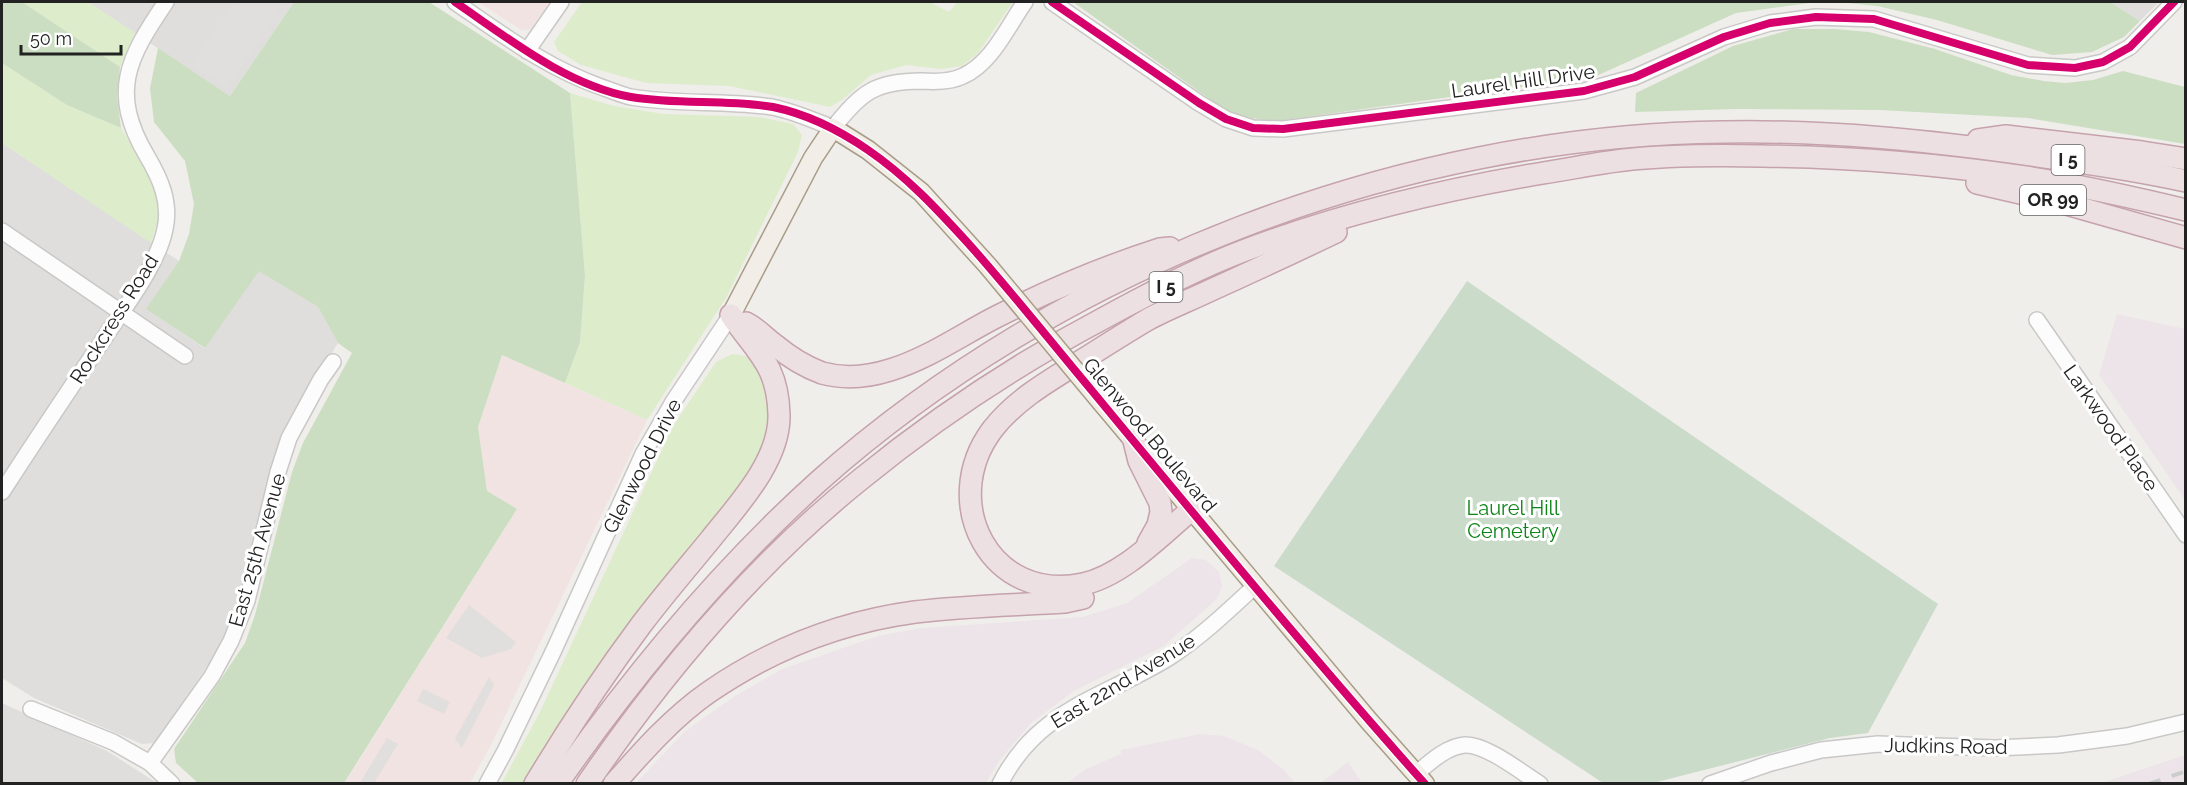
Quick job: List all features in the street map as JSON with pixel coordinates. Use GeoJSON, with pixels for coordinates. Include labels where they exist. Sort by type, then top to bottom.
{"type":"FeatureCollection","features":[{"type":"Feature","properties":{"kind":"highway","name":"I 5"},"geometry":{"type":"LineString","coordinates":[[557,783],[602,719],[716,582],[786,512],[853,453],[939,387],[1021,334],[1087,297],[1198,245],[1275,213],[1357,187],[1527,150],[1624,138],[1720,132],[1817,133],[1951,143],[2138,171],[2186,181]]}},
{"type":"Feature","properties":{"kind":"highway"},"geometry":{"type":"LineString","coordinates":[[1951,143],[2006,136],[2186,159]]}},
{"type":"Feature","properties":{"kind":"highway","name":"I 5"},"geometry":{"type":"LineString","coordinates":[[587,783],[668,675],[767,565],[857,482],[934,422],[996,380],[1136,301],[1240,252],[1397,202],[1476,184],[1625,159],[1718,155],[1815,156],[1919,165],[2026,177],[2186,210]]}},
{"type":"Feature","properties":{"kind":"highway","name":"OR 99"},"geometry":{"type":"LineString","coordinates":[[1919,165],[1978,184],[2079,207],[2186,238]]}},
{"type":"Feature","properties":{"kind":"highway"},"geometry":{"type":"LineString","coordinates":[[1195,516],[1108,575],[1085,584],[1061,588],[1036,583],[1012,573],[984,546],[974,526],[970,504],[970,477],[978,455],[992,431],[1012,410],[1043,384],[1148,320],[1397,202]]}},
{"type":"Feature","properties":{"kind":"highway"},"geometry":{"type":"LineString","coordinates":[[731,315],[755,327],[775,346],[795,360],[821,372],[842,377],[866,376],[915,360],[998,316],[1101,268],[1160,249],[1198,245]]}},
{"type":"Feature","properties":{"kind":"highway"},"geometry":{"type":"LineString","coordinates":[[534,783],[642,625],[743,498],[759,475],[774,445],[779,417],[773,373],[762,354],[731,315]]}},
{"type":"Feature","properties":{"kind":"highway"},"geometry":{"type":"LineString","coordinates":[[1134,441],[1138,460],[1160,503],[1161,512],[1158,525],[1145,548]]}},
{"type":"Feature","properties":{"kind":"highway"},"geometry":{"type":"LineString","coordinates":[[614,783],[665,730],[708,693],[748,667],[791,646],[840,628],[915,612],[1065,602],[1094,595],[1124,581],[1148,565],[1195,516]]}},
{"type":"Feature","properties":{"kind":"main road","name":"Glenwood Boulevard"},"geometry":{"type":"LineString","coordinates":[[832,128],[868,150],[912,184],[937,208],[988,266],[1195,516],[1421,779]]}},
{"type":"Feature","properties":{"kind":"main road","name":"Glenwood Drive"},"geometry":{"type":"LineString","coordinates":[[731,315],[813,158],[832,128]]}},
{"type":"Feature","properties":{"kind":"street","name":"Rockcress Road"},"geometry":{"type":"LineString","coordinates":[[2,492],[122,312],[156,256],[166,228],[166,197],[157,173],[130,125],[125,97],[129,67],[142,37],[166,2]]}},
{"type":"Feature","properties":{"kind":"street"},"geometry":{"type":"LineString","coordinates":[[454,2],[527,51],[570,75],[628,96],[674,102],[731,103],[773,107],[804,116],[832,128],[852,105],[870,90],[893,82],[943,82],[963,77],[978,67],[990,54],[1025,2]]}},
{"type":"Feature","properties":{"kind":"street"},"geometry":{"type":"LineString","coordinates":[[527,51],[561,2]]}},
{"type":"Feature","properties":{"kind":"street","name":"Laurel Hill Drive"},"geometry":{"type":"LineString","coordinates":[[1052,2],[1226,119],[1253,128],[1283,129],[1584,91],[1635,77],[1724,37],[1770,23],[1816,17],[1874,19],[2028,65],[2076,68],[2103,62],[2130,47],[2174,2]]}},
{"type":"Feature","properties":{"kind":"street"},"geometry":{"type":"LineString","coordinates":[[2,231],[185,356]]}},
{"type":"Feature","properties":{"kind":"street","name":"Glenwood Drive"},"geometry":{"type":"LineString","coordinates":[[487,783],[553,652],[643,454],[673,402],[731,315]]}},
{"type":"Feature","properties":{"kind":"street","name":"Larkwood Place"},"geometry":{"type":"LineString","coordinates":[[2037,320],[2186,535]]}},
{"type":"Feature","properties":{"kind":"street","name":"East 25th Avenue"},"geometry":{"type":"LineString","coordinates":[[150,763],[212,676],[231,641],[247,601],[278,472],[289,438],[321,379],[333,362]]}},
{"type":"Feature","properties":{"kind":"street","name":"East 22nd Avenue"},"geometry":{"type":"LineString","coordinates":[[1000,783],[1005,773],[1030,742],[1058,717],[1085,700],[1169,657],[1202,634],[1255,586]]}},
{"type":"Feature","properties":{"kind":"street"},"geometry":{"type":"LineString","coordinates":[[31,709],[113,742],[150,763],[172,783]]}},
{"type":"Feature","properties":{"kind":"street","name":"Judkins Road"},"geometry":{"type":"LineString","coordinates":[[1710,783],[1821,750],[1878,744],[1995,748],[2058,746],[2127,736],[2186,722]]}},
{"type":"Feature","properties":{"kind":"street"},"geometry":{"type":"LineString","coordinates":[[1421,779],[1446,752],[1464,745],[1482,748],[1540,783]]}},
{"type":"Feature","properties":{"kind":"shaded area"},"geometry":{"type":"Polygon","coordinates":[[[88,2],[294,2],[230,96],[88,2]]]}},
{"type":"Feature","properties":{"kind":"shaded area"},"geometry":{"type":"Polygon","coordinates":[[[235,2],[285,2],[226,88],[192,64],[235,2]]]}},
{"type":"Feature","properties":{"kind":"shaded area"},"geometry":{"type":"Polygon","coordinates":[[[478,2],[550,2],[531,29],[521,30],[478,2]]]}},
{"type":"Feature","properties":{"kind":"shaded area"},"geometry":{"type":"Polygon","coordinates":[[[2110,2],[2159,2],[2140,21],[2110,2]]]}},
{"type":"Feature","properties":{"kind":"shaded area"},"geometry":{"type":"Polygon","coordinates":[[[2,143],[179,261],[147,309],[204,348],[259,270],[318,307],[338,343],[280,439],[238,609],[224,642],[154,743],[142,744],[34,698],[2,678],[2,143]]]}},
{"type":"Feature","properties":{"kind":"shaded area"},"geometry":{"type":"Polygon","coordinates":[[[2117,314],[2185,329],[2185,500],[2099,375],[2117,314]]]}},
{"type":"Feature","properties":{"kind":"shaded area"},"geometry":{"type":"Polygon","coordinates":[[[502,355],[647,420],[491,745],[470,783],[344,784],[517,509],[487,491],[478,427],[502,355]]]}},
{"type":"Feature","properties":{"kind":"shaded area"},"geometry":{"type":"Polygon","coordinates":[[[1192,558],[1206,560],[1219,572],[1222,586],[1217,599],[1164,646],[1074,691],[1031,723],[999,761],[986,783],[636,783],[684,732],[735,696],[782,669],[878,636],[922,628],[1083,617],[1127,603],[1192,558]]]}},
{"type":"Feature","properties":{"kind":"shaded area"},"geometry":{"type":"Polygon","coordinates":[[[469,605],[516,642],[511,649],[482,658],[446,638],[469,605]]]}},
{"type":"Feature","properties":{"kind":"shaded area"},"geometry":{"type":"Polygon","coordinates":[[[489,677],[494,685],[462,748],[455,739],[489,677]]]}},
{"type":"Feature","properties":{"kind":"shaded area"},"geometry":{"type":"Polygon","coordinates":[[[423,689],[450,702],[444,714],[417,701],[423,689]]]}},
{"type":"Feature","properties":{"kind":"shaded area"},"geometry":{"type":"Polygon","coordinates":[[[2,703],[107,751],[157,783],[2,783],[2,703]]]}},
{"type":"Feature","properties":{"kind":"shaded area"},"geometry":{"type":"Polygon","coordinates":[[[1200,734],[1224,736],[1258,750],[1283,769],[1295,783],[1067,783],[1086,769],[1121,754],[1121,750],[1200,734]]]}},
{"type":"Feature","properties":{"kind":"shaded area"},"geometry":{"type":"Polygon","coordinates":[[[387,738],[398,744],[374,783],[360,783],[387,738]]]}},
{"type":"Feature","properties":{"kind":"shaded area"},"geometry":{"type":"Polygon","coordinates":[[[2185,755],[2185,783],[2101,783],[2185,755]]]}},
{"type":"Feature","properties":{"kind":"shaded area"},"geometry":{"type":"Polygon","coordinates":[[[1348,762],[1362,783],[1321,783],[1348,762]]]}},
{"type":"Feature","properties":{"kind":"green space"},"geometry":{"type":"Polygon","coordinates":[[[2,2],[22,2],[120,67],[117,96],[121,128],[67,105],[2,63],[2,2]]]}},
{"type":"Feature","properties":{"kind":"green space"},"geometry":{"type":"Polygon","coordinates":[[[22,2],[88,2],[135,33],[120,67],[22,2]]]}},
{"type":"Feature","properties":{"kind":"green space"},"geometry":{"type":"Polygon","coordinates":[[[294,2],[429,2],[570,93],[585,276],[580,342],[565,383],[502,355],[478,427],[487,491],[517,509],[344,783],[198,783],[176,763],[174,749],[245,643],[255,615],[292,472],[303,443],[352,353],[338,343],[318,307],[259,271],[205,348],[146,309],[179,261],[189,234],[194,204],[185,161],[154,122],[150,88],[158,48],[230,96],[294,2]]]}},
{"type":"Feature","properties":{"kind":"green space"},"geometry":{"type":"Polygon","coordinates":[[[582,2],[930,2],[949,12],[957,2],[1013,2],[978,53],[962,66],[941,69],[906,65],[871,75],[842,100],[830,107],[729,86],[646,83],[581,65],[558,51],[554,42],[582,2]]]}},
{"type":"Feature","properties":{"kind":"green space"},"geometry":{"type":"Polygon","coordinates":[[[1073,2],[1817,2],[1736,13],[1594,77],[1277,121],[1251,118],[1225,110],[1073,2]]]}},
{"type":"Feature","properties":{"kind":"green space"},"geometry":{"type":"Polygon","coordinates":[[[1837,2],[2110,2],[2140,21],[2124,37],[2092,52],[2052,55],[1937,20],[1877,6],[1837,2]]]}},
{"type":"Feature","properties":{"kind":"green space"},"geometry":{"type":"Polygon","coordinates":[[[1793,29],[1869,32],[1935,49],[2011,75],[2044,81],[2065,83],[2093,80],[2123,71],[2185,87],[2185,144],[2028,118],[1879,110],[1736,109],[1635,112],[1636,93],[1733,46],[1793,29]]]}},
{"type":"Feature","properties":{"kind":"green space"},"geometry":{"type":"Polygon","coordinates":[[[2,63],[67,105],[121,128],[149,175],[158,197],[158,221],[151,243],[2,143],[2,63]]]}},
{"type":"Feature","properties":{"kind":"green space"},"geometry":{"type":"Polygon","coordinates":[[[570,93],[614,106],[664,114],[759,117],[793,124],[802,135],[798,152],[726,298],[647,420],[565,383],[580,342],[585,276],[570,93]]]}},
{"type":"Feature","properties":{"kind":"green space","name":"Laurel Hill Cemetery"},"geometry":{"type":"Polygon","coordinates":[[[1467,281],[1938,604],[1868,733],[1830,738],[1653,783],[1603,783],[1274,566],[1467,281]]]}},
{"type":"Feature","properties":{"kind":"green space"},"geometry":{"type":"Polygon","coordinates":[[[732,354],[746,356],[756,366],[765,383],[769,409],[765,437],[754,463],[733,494],[638,616],[522,783],[501,784],[540,712],[673,426],[716,362],[732,354]]]}},
{"type":"Feature","properties":{"kind":"railway"},"geometry":{"type":"LineString","coordinates":[[2149,784],[2186,771]]}},
{"type":"Feature","properties":{"kind":"cycle path"},"geometry":{"type":"LineString","coordinates":[[455,2],[538,58],[561,71],[607,91],[631,97],[666,101],[738,103],[786,110],[810,118],[846,136],[895,171],[932,205],[983,260],[1257,589],[1425,784]]}},
{"type":"Feature","properties":{"kind":"cycle path"},"geometry":{"type":"LineString","coordinates":[[1052,2],[1226,119],[1253,128],[1283,129],[1584,91],[1635,77],[1724,37],[1770,23],[1816,17],[1874,19],[2028,65],[2075,68],[2103,62],[2130,47],[2174,2]]}}]}
